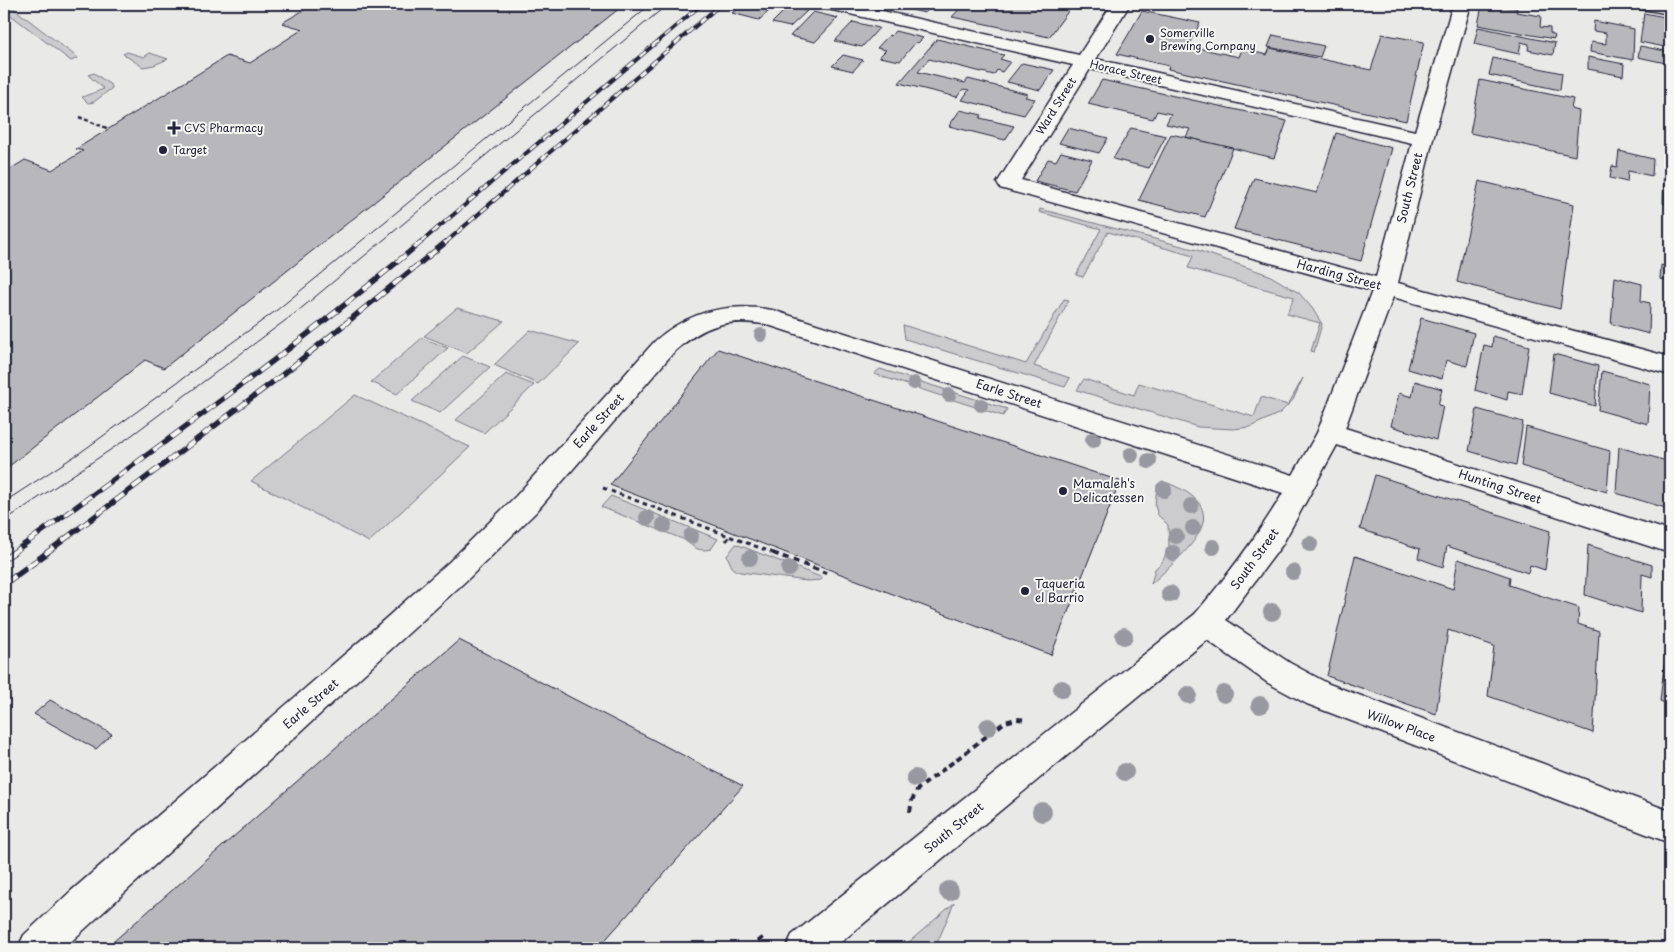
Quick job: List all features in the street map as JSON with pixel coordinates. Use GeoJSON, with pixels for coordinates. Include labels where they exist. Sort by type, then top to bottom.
{"type":"FeatureCollection","features":[{"type":"Feature","properties":{"kind":"street","name":"Horace Street"},"geometry":{"type":"LineString","coordinates":[[828,4],[1423,139]]}},
{"type":"Feature","properties":{"kind":"street","name":"Ward Street"},"geometry":{"type":"LineString","coordinates":[[1008,184],[1121,4]]}},
{"type":"Feature","properties":{"kind":"street","name":"South Street"},"geometry":{"type":"LineString","coordinates":[[805,948],[1206,623],[1236,586],[1272,536],[1301,488],[1330,433],[1385,288],[1423,139],[1462,4]]}},
{"type":"Feature","properties":{"kind":"street"},"geometry":{"type":"LineString","coordinates":[[1643,4],[1670,9]]}},
{"type":"Feature","properties":{"kind":"street","name":"Harding Street"},"geometry":{"type":"LineString","coordinates":[[1008,184],[1670,366]]}},
{"type":"Feature","properties":{"kind":"street","name":"Earle Street"},"geometry":{"type":"LineString","coordinates":[[37,948],[459,570],[526,504],[664,347],[679,333],[697,322],[734,314],[772,318],[1301,488]]}},
{"type":"Feature","properties":{"kind":"street","name":"Hunting Street"},"geometry":{"type":"LineString","coordinates":[[1330,433],[1670,542]]}},
{"type":"Feature","properties":{"kind":"street","name":"Willow Place"},"geometry":{"type":"LineString","coordinates":[[1206,623],[1280,673],[1318,694],[1670,827]]}},
{"type":"Feature","properties":{"kind":"path"},"geometry":{"type":"LineString","coordinates":[[79,117],[109,129]]}},
{"type":"Feature","properties":{"kind":"path"},"geometry":{"type":"LineString","coordinates":[[603,488],[826,573]]}},
{"type":"Feature","properties":{"kind":"path"},"geometry":{"type":"LineString","coordinates":[[726,541],[730,536]]}},
{"type":"Feature","properties":{"kind":"shaded area"},"geometry":{"type":"Polygon","coordinates":[[[4,4],[8,4],[78,58],[71,61],[4,10],[4,4]]]}},
{"type":"Feature","properties":{"kind":"shaded area"},"geometry":{"type":"Polygon","coordinates":[[[127,52],[144,57],[150,53],[168,59],[143,67],[123,54],[127,52]]]}},
{"type":"Feature","properties":{"kind":"shaded area"},"geometry":{"type":"Polygon","coordinates":[[[94,73],[112,86],[112,88],[94,102],[88,103],[82,97],[104,89],[88,75],[94,73]]]}},
{"type":"Feature","properties":{"kind":"shaded area"},"geometry":{"type":"Polygon","coordinates":[[[1040,209],[1197,250],[1269,275],[1299,293],[1312,308],[1322,324],[1314,352],[1311,351],[1320,323],[1287,314],[1294,297],[1188,268],[1193,256],[1108,232],[1083,277],[1076,275],[1101,229],[1039,212],[1040,209]]]}},
{"type":"Feature","properties":{"kind":"shaded area"},"geometry":{"type":"Polygon","coordinates":[[[1064,299],[1069,300],[1034,366],[1070,378],[1065,387],[905,339],[903,325],[1026,364],[1064,299]]]}},
{"type":"Feature","properties":{"kind":"shaded area"},"geometry":{"type":"Polygon","coordinates":[[[457,308],[504,321],[467,353],[424,336],[457,308]]]}},
{"type":"Feature","properties":{"kind":"shaded area"},"geometry":{"type":"Polygon","coordinates":[[[530,330],[579,344],[538,384],[494,365],[530,330]]]}},
{"type":"Feature","properties":{"kind":"shaded area"},"geometry":{"type":"Polygon","coordinates":[[[422,338],[448,348],[397,394],[371,382],[422,338]]]}},
{"type":"Feature","properties":{"kind":"shaded area"},"geometry":{"type":"Polygon","coordinates":[[[463,356],[490,367],[440,413],[412,401],[463,356]]]}},
{"type":"Feature","properties":{"kind":"shaded area"},"geometry":{"type":"Polygon","coordinates":[[[880,369],[1007,409],[1003,416],[874,374],[880,369]]]}},
{"type":"Feature","properties":{"kind":"shaded area"},"geometry":{"type":"Polygon","coordinates":[[[506,374],[534,385],[484,433],[456,420],[506,374]]]}},
{"type":"Feature","properties":{"kind":"shaded area"},"geometry":{"type":"Polygon","coordinates":[[[1303,378],[1293,400],[1288,405],[1303,378]]]}},
{"type":"Feature","properties":{"kind":"shaded area"},"geometry":{"type":"Polygon","coordinates":[[[1084,379],[1134,395],[1139,383],[1254,417],[1261,397],[1288,405],[1280,413],[1250,427],[1233,429],[1198,427],[1077,390],[1084,379]]]}},
{"type":"Feature","properties":{"kind":"shaded area"},"geometry":{"type":"Polygon","coordinates":[[[355,395],[470,447],[369,542],[251,481],[355,395]]]}},
{"type":"Feature","properties":{"kind":"shaded area"},"geometry":{"type":"Polygon","coordinates":[[[1162,481],[1186,492],[1199,503],[1204,516],[1201,529],[1192,543],[1151,584],[1155,569],[1163,561],[1169,546],[1168,525],[1158,515],[1155,506],[1157,485],[1162,481]]]}},
{"type":"Feature","properties":{"kind":"shaded area"},"geometry":{"type":"Polygon","coordinates":[[[611,496],[718,539],[711,549],[697,549],[685,540],[601,507],[611,496]]]}},
{"type":"Feature","properties":{"kind":"shaded area"},"geometry":{"type":"Polygon","coordinates":[[[736,544],[823,578],[821,580],[807,581],[740,572],[733,569],[727,556],[736,544]]]}},
{"type":"Feature","properties":{"kind":"shaded area"},"geometry":{"type":"Polygon","coordinates":[[[954,903],[935,948],[902,948],[954,903]]]}},
{"type":"Feature","properties":{"kind":"building"},"geometry":{"type":"Polygon","coordinates":[[[314,4],[625,4],[164,368],[145,360],[8,467],[4,465],[4,173],[25,160],[52,170],[83,151],[76,149],[227,56],[250,63],[303,29],[282,23],[314,4]]]}},
{"type":"Feature","properties":{"kind":"building"},"geometry":{"type":"Polygon","coordinates":[[[743,4],[777,4],[759,20],[732,13],[743,4]]]}},
{"type":"Feature","properties":{"kind":"building"},"geometry":{"type":"Polygon","coordinates":[[[907,4],[933,4],[925,13],[903,8],[907,4]]]}},
{"type":"Feature","properties":{"kind":"building"},"geometry":{"type":"Polygon","coordinates":[[[964,4],[1039,4],[1069,10],[1049,37],[952,17],[964,4]]]}},
{"type":"Feature","properties":{"kind":"building"},"geometry":{"type":"Polygon","coordinates":[[[1484,4],[1517,8],[1516,12],[1541,16],[1540,27],[1550,28],[1550,33],[1555,36],[1554,39],[1478,25],[1482,5],[1484,6],[1484,4]]]}},
{"type":"Feature","properties":{"kind":"building"},"geometry":{"type":"Polygon","coordinates":[[[789,6],[807,11],[790,27],[772,23],[789,6]]]}},
{"type":"Feature","properties":{"kind":"building"},"geometry":{"type":"Polygon","coordinates":[[[1142,11],[1200,23],[1188,46],[1239,57],[1242,49],[1267,55],[1270,48],[1371,70],[1382,34],[1424,42],[1406,121],[1168,69],[1169,66],[1117,54],[1142,11]]]}},
{"type":"Feature","properties":{"kind":"building"},"geometry":{"type":"Polygon","coordinates":[[[813,12],[838,18],[815,42],[790,36],[813,12]]]}},
{"type":"Feature","properties":{"kind":"building"},"geometry":{"type":"Polygon","coordinates":[[[1644,13],[1670,18],[1670,48],[1640,42],[1644,13]]]}},
{"type":"Feature","properties":{"kind":"building"},"geometry":{"type":"Polygon","coordinates":[[[1594,21],[1634,29],[1633,60],[1590,52],[1591,42],[1606,44],[1606,33],[1593,31],[1594,21]]]}},
{"type":"Feature","properties":{"kind":"building"},"geometry":{"type":"Polygon","coordinates":[[[853,22],[879,28],[862,47],[835,41],[853,22]]]}},
{"type":"Feature","properties":{"kind":"building"},"geometry":{"type":"Polygon","coordinates":[[[1478,27],[1555,43],[1553,55],[1528,50],[1529,44],[1521,42],[1519,54],[1474,44],[1478,27]]]}},
{"type":"Feature","properties":{"kind":"building"},"geometry":{"type":"Polygon","coordinates":[[[895,31],[923,38],[918,43],[916,42],[900,61],[879,57],[886,50],[877,48],[895,31]]]}},
{"type":"Feature","properties":{"kind":"building"},"geometry":{"type":"Polygon","coordinates":[[[1273,35],[1324,46],[1320,57],[1268,47],[1273,35]]]}},
{"type":"Feature","properties":{"kind":"building"},"geometry":{"type":"Polygon","coordinates":[[[937,39],[1004,55],[1000,59],[1010,62],[1002,72],[997,70],[994,75],[929,59],[918,72],[965,83],[968,79],[1028,94],[1025,97],[1035,99],[1024,115],[962,100],[969,90],[963,89],[957,97],[899,83],[937,39]]]}},
{"type":"Feature","properties":{"kind":"building"},"geometry":{"type":"Polygon","coordinates":[[[1640,46],[1670,52],[1670,64],[1638,57],[1640,46]]]}},
{"type":"Feature","properties":{"kind":"building"},"geometry":{"type":"Polygon","coordinates":[[[843,55],[863,60],[853,71],[832,66],[843,55]]]}},
{"type":"Feature","properties":{"kind":"building"},"geometry":{"type":"Polygon","coordinates":[[[1588,57],[1624,64],[1623,76],[1588,69],[1588,57]]]}},
{"type":"Feature","properties":{"kind":"building"},"geometry":{"type":"Polygon","coordinates":[[[1493,58],[1562,73],[1560,90],[1489,75],[1493,58]]]}},
{"type":"Feature","properties":{"kind":"building"},"geometry":{"type":"Polygon","coordinates":[[[1022,63],[1054,70],[1040,90],[1007,82],[1022,63]]]}},
{"type":"Feature","properties":{"kind":"building"},"geometry":{"type":"Polygon","coordinates":[[[1102,80],[1287,121],[1274,158],[1186,137],[1190,129],[1166,124],[1171,114],[1157,111],[1153,119],[1088,104],[1102,80]]]}},
{"type":"Feature","properties":{"kind":"building"},"geometry":{"type":"Polygon","coordinates":[[[1480,80],[1573,99],[1571,109],[1579,111],[1575,156],[1470,133],[1480,80]]]}},
{"type":"Feature","properties":{"kind":"building"},"geometry":{"type":"Polygon","coordinates":[[[960,110],[982,115],[980,118],[1014,126],[1005,140],[949,126],[960,110]]]}},
{"type":"Feature","properties":{"kind":"building"},"geometry":{"type":"Polygon","coordinates":[[[1068,128],[1108,138],[1099,153],[1059,143],[1068,128]]]}},
{"type":"Feature","properties":{"kind":"building"},"geometry":{"type":"Polygon","coordinates":[[[1131,128],[1166,136],[1149,168],[1113,159],[1131,128]]]}},
{"type":"Feature","properties":{"kind":"building"},"geometry":{"type":"Polygon","coordinates":[[[1336,133],[1392,148],[1361,261],[1234,229],[1254,178],[1317,193],[1336,133]]]}},
{"type":"Feature","properties":{"kind":"building"},"geometry":{"type":"Polygon","coordinates":[[[1171,134],[1233,148],[1205,217],[1139,200],[1171,134]]]}},
{"type":"Feature","properties":{"kind":"building"},"geometry":{"type":"Polygon","coordinates":[[[1619,151],[1653,159],[1652,176],[1628,171],[1627,182],[1610,178],[1612,166],[1617,167],[1619,151]]]}},
{"type":"Feature","properties":{"kind":"building"},"geometry":{"type":"Polygon","coordinates":[[[1061,152],[1092,160],[1075,191],[1035,181],[1048,159],[1056,161],[1061,152]]]}},
{"type":"Feature","properties":{"kind":"building"},"geometry":{"type":"Polygon","coordinates":[[[1664,176],[1670,177],[1670,205],[1663,203],[1664,176]]]}},
{"type":"Feature","properties":{"kind":"building"},"geometry":{"type":"Polygon","coordinates":[[[1479,181],[1574,204],[1560,309],[1457,282],[1479,181]]]}},
{"type":"Feature","properties":{"kind":"building"},"geometry":{"type":"Polygon","coordinates":[[[1661,265],[1670,268],[1670,281],[1660,279],[1661,265]]]}},
{"type":"Feature","properties":{"kind":"building"},"geometry":{"type":"Polygon","coordinates":[[[1615,277],[1642,284],[1641,301],[1650,303],[1649,334],[1611,324],[1615,277]]]}},
{"type":"Feature","properties":{"kind":"building"},"geometry":{"type":"Polygon","coordinates":[[[1421,318],[1474,333],[1467,366],[1446,360],[1442,379],[1408,369],[1421,318]]]}},
{"type":"Feature","properties":{"kind":"building"},"geometry":{"type":"Polygon","coordinates":[[[1493,336],[1529,346],[1522,394],[1508,391],[1507,400],[1475,390],[1484,345],[1492,347],[1493,336]]]}},
{"type":"Feature","properties":{"kind":"building"},"geometry":{"type":"Polygon","coordinates":[[[718,349],[1120,481],[1051,655],[610,485],[718,349]]]}},
{"type":"Feature","properties":{"kind":"building"},"geometry":{"type":"Polygon","coordinates":[[[1554,354],[1598,366],[1595,406],[1549,393],[1554,354]]]}},
{"type":"Feature","properties":{"kind":"building"},"geometry":{"type":"Polygon","coordinates":[[[1602,371],[1650,384],[1648,424],[1598,410],[1602,371]]]}},
{"type":"Feature","properties":{"kind":"building"},"geometry":{"type":"Polygon","coordinates":[[[1415,381],[1442,389],[1438,405],[1443,406],[1436,440],[1391,426],[1399,393],[1412,397],[1415,381]]]}},
{"type":"Feature","properties":{"kind":"building"},"geometry":{"type":"Polygon","coordinates":[[[1666,387],[1670,389],[1670,425],[1666,424],[1666,387]]]}},
{"type":"Feature","properties":{"kind":"building"},"geometry":{"type":"Polygon","coordinates":[[[1477,409],[1523,422],[1516,465],[1469,451],[1477,409]]]}},
{"type":"Feature","properties":{"kind":"building"},"geometry":{"type":"Polygon","coordinates":[[[1526,427],[1610,451],[1607,492],[1521,466],[1526,427]]]}},
{"type":"Feature","properties":{"kind":"building"},"geometry":{"type":"Polygon","coordinates":[[[1619,447],[1670,462],[1669,509],[1616,493],[1619,447]]]}},
{"type":"Feature","properties":{"kind":"building"},"geometry":{"type":"Polygon","coordinates":[[[1375,475],[1550,531],[1545,570],[1530,565],[1528,573],[1447,546],[1443,567],[1418,558],[1420,549],[1360,529],[1375,475]]]}},
{"type":"Feature","properties":{"kind":"building"},"geometry":{"type":"Polygon","coordinates":[[[1588,545],[1652,565],[1652,577],[1642,574],[1641,613],[1585,595],[1588,545]]]}},
{"type":"Feature","properties":{"kind":"building"},"geometry":{"type":"Polygon","coordinates":[[[1355,556],[1453,589],[1458,559],[1510,577],[1509,585],[1579,608],[1578,624],[1599,631],[1593,733],[1488,696],[1494,646],[1448,630],[1436,714],[1327,676],[1355,556]]]}},
{"type":"Feature","properties":{"kind":"building"},"geometry":{"type":"Polygon","coordinates":[[[459,640],[743,786],[598,948],[106,948],[459,640]]]}},
{"type":"Feature","properties":{"kind":"building"},"geometry":{"type":"Polygon","coordinates":[[[1665,658],[1670,660],[1670,705],[1660,701],[1665,658]]]}},
{"type":"Feature","properties":{"kind":"building"},"geometry":{"type":"Polygon","coordinates":[[[50,700],[112,734],[96,749],[34,714],[50,700]]]}},
{"type":"Feature","properties":{"kind":"tram line"},"geometry":{"type":"LineString","coordinates":[[4,502],[81,452],[277,310],[651,4]]}},
{"type":"Feature","properties":{"kind":"tram line"},"geometry":{"type":"LineString","coordinates":[[4,521],[128,438],[298,311],[668,4]]}},
{"type":"Feature","properties":{"kind":"railway"},"geometry":{"type":"LineString","coordinates":[[420,243],[702,4]]}},
{"type":"Feature","properties":{"kind":"railway"},"geometry":{"type":"LineString","coordinates":[[445,243],[721,4]]}},
{"type":"Feature","properties":{"kind":"railway"},"geometry":{"type":"LineString","coordinates":[[11,554],[270,363],[421,242]]}},
{"type":"Feature","properties":{"kind":"railway"},"geometry":{"type":"LineString","coordinates":[[45,554],[282,375],[446,242]]}},
{"type":"Feature","properties":{"kind":"railway"},"geometry":{"type":"LineString","coordinates":[[4,559],[13,553]]}},
{"type":"Feature","properties":{"kind":"railway"},"geometry":{"type":"LineString","coordinates":[[4,584],[47,553]]}},
{"type":"Feature","properties":{"kind":"place","name":"Somerville Brewing Company"},"geometry":{"type":"Point","coordinates":[1150,39]}},
{"type":"Feature","properties":{"kind":"place","name":"CVS Pharmacy"},"geometry":{"type":"Point","coordinates":[174,128]}},
{"type":"Feature","properties":{"kind":"place","name":"Target"},"geometry":{"type":"Point","coordinates":[163,150]}},
{"type":"Feature","properties":{"kind":"place","name":"Mamaleh's Delicatessen"},"geometry":{"type":"Point","coordinates":[1063,491]}},
{"type":"Feature","properties":{"kind":"place","name":"Taqueria el Barrio"},"geometry":{"type":"Point","coordinates":[1025,591]}}]}
